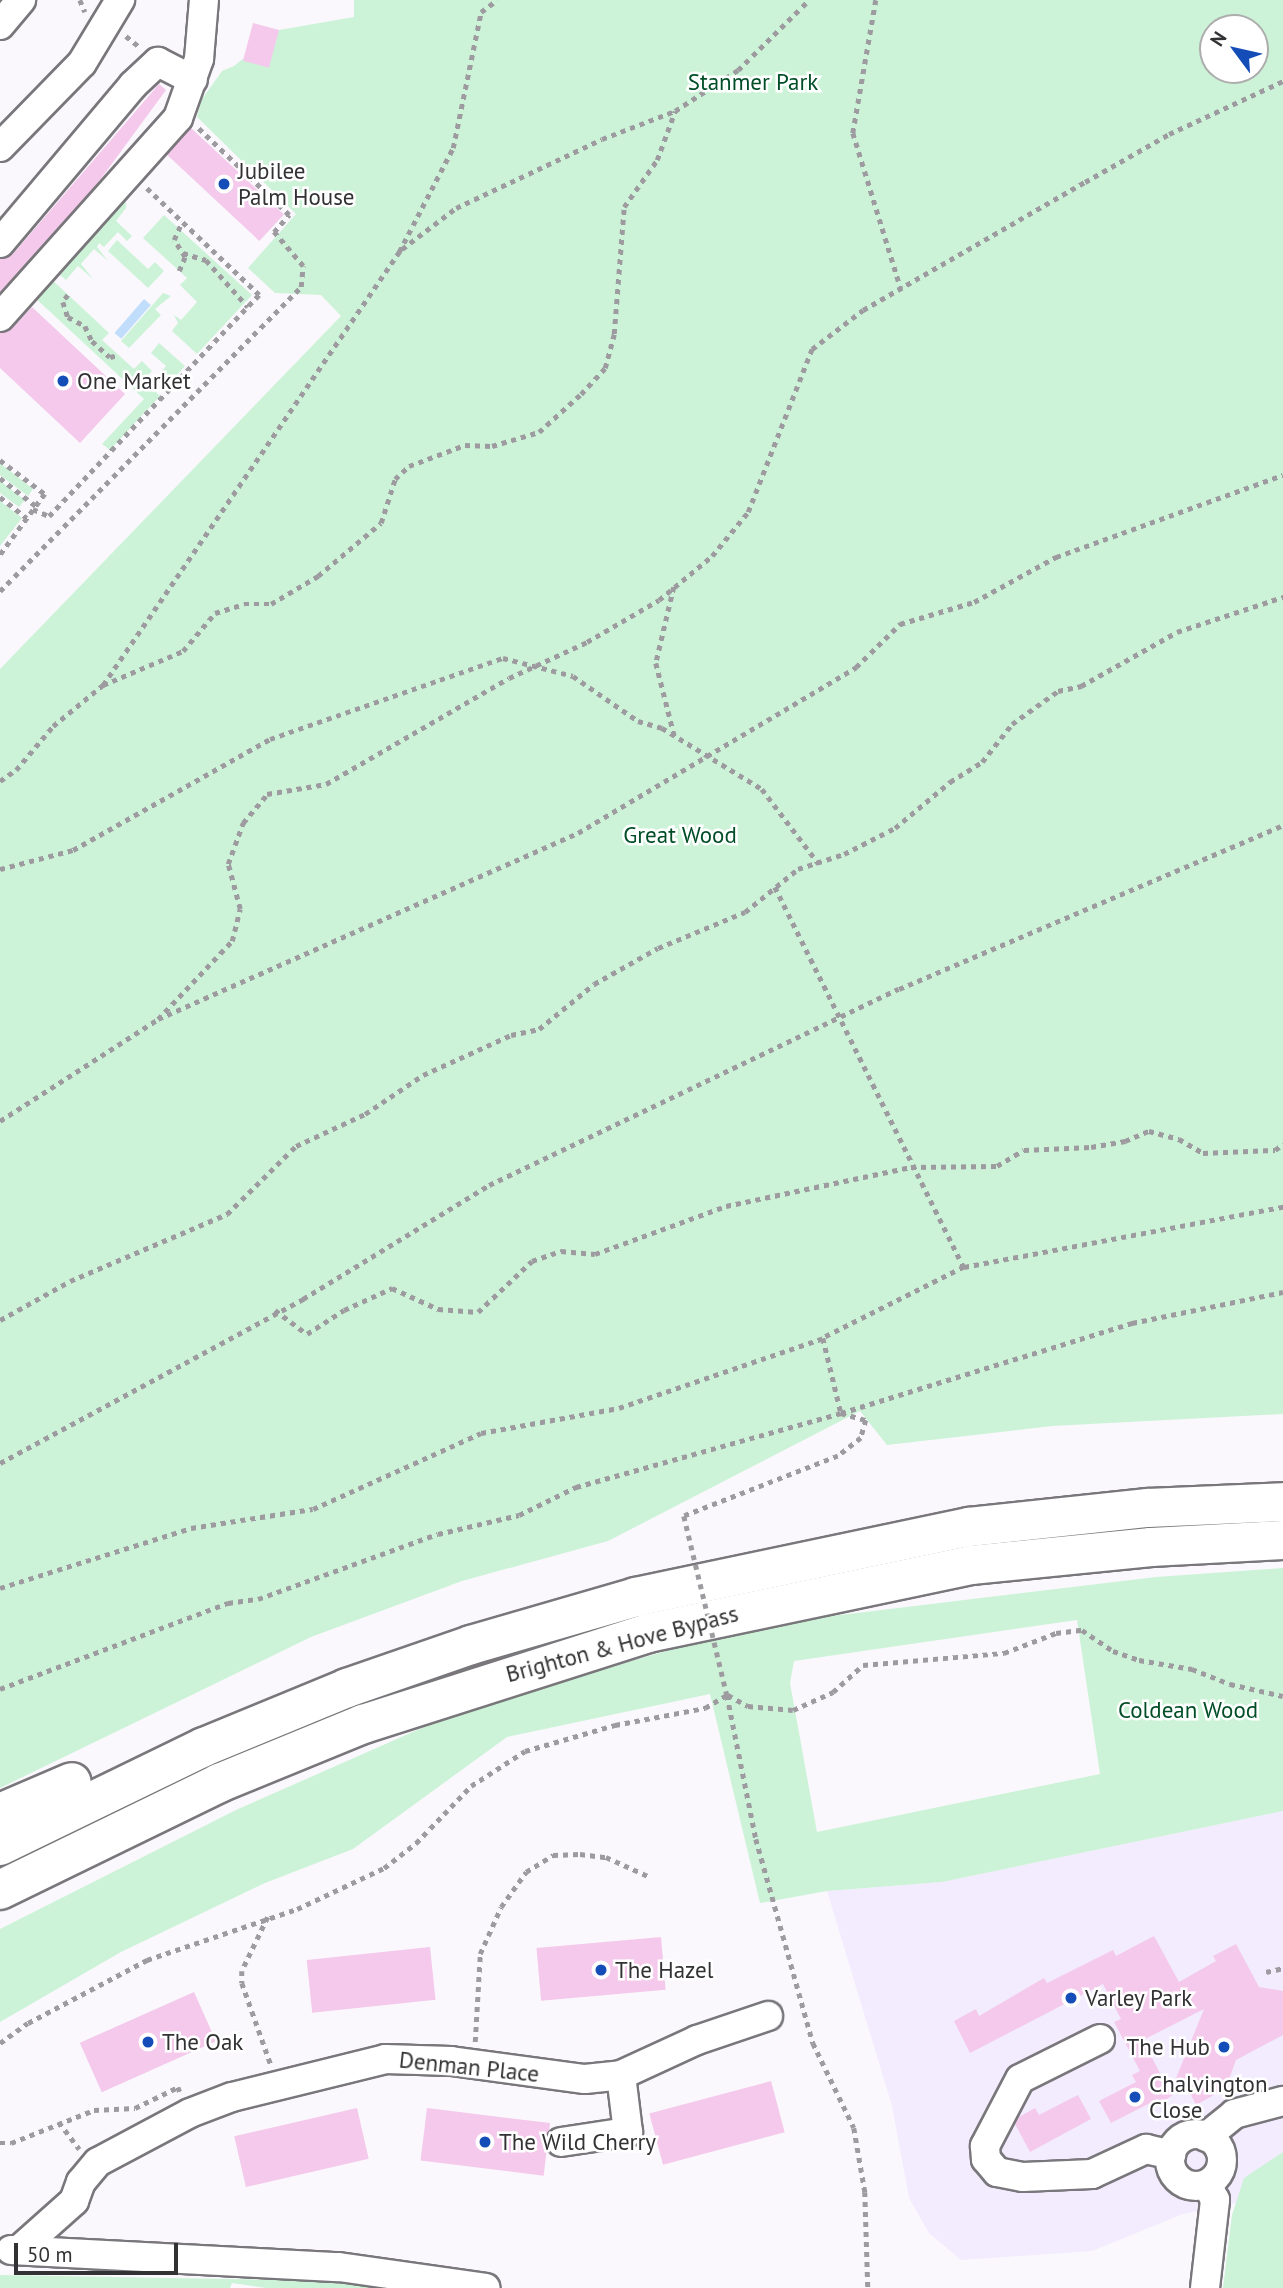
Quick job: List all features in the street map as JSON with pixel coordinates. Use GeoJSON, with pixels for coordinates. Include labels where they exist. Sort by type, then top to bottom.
{"type":"FeatureCollection","features":[{"type":"Feature","properties":{"kind":"highway","name":"Brighton & Hove Bypass"},"geometry":{"type":"LineString","coordinates":[[0,1846],[204,1747],[347,1688],[471,1645],[741,1572],[969,1527],[1148,1508],[1283,1502]]}},
{"type":"Feature","properties":{"kind":"highway","name":"Brighton & Hove Bypass"},"geometry":{"type":"LineString","coordinates":[[0,1890],[219,1783],[363,1724],[484,1682],[648,1633],[971,1565],[1151,1547],[1283,1540]]}},
{"type":"Feature","properties":{"kind":"highway"},"geometry":{"type":"LineString","coordinates":[[0,1813],[198,1728],[347,1688]]}},
{"type":"Feature","properties":{"kind":"street"},"geometry":{"type":"LineString","coordinates":[[0,25],[21,0]]}},
{"type":"Feature","properties":{"kind":"street"},"geometry":{"type":"LineString","coordinates":[[0,147],[82,63],[120,0]]}},
{"type":"Feature","properties":{"kind":"street"},"geometry":{"type":"LineString","coordinates":[[0,317],[134,171],[178,118],[193,80],[201,46],[204,0]]}},
{"type":"Feature","properties":{"kind":"street"},"geometry":{"type":"LineString","coordinates":[[0,243],[133,85],[159,62],[193,80]]}},
{"type":"Feature","properties":{"kind":"street","name":"Denman Place"},"geometry":{"type":"LineString","coordinates":[[92,2166],[190,2113],[280,2083],[385,2059],[475,2064],[585,2079],[621,2076],[697,2040],[768,2016]]}},
{"type":"Feature","properties":{"kind":"street"},"geometry":{"type":"LineString","coordinates":[[1100,2039],[1020,2079],[985,2146],[985,2159],[997,2172],[1023,2177],[1092,2174],[1146,2149],[1171,2155]]}},
{"type":"Feature","properties":{"kind":"street"},"geometry":{"type":"LineString","coordinates":[[562,2142],[628,2132],[621,2076]]}},
{"type":"Feature","properties":{"kind":"street"},"geometry":{"type":"LineString","coordinates":[[1171,2155],[1184,2137],[1206,2137],[1234,2114],[1283,2101]]}},
{"type":"Feature","properties":{"kind":"street"},"geometry":{"type":"LineString","coordinates":[[1171,2155],[1177,2178],[1191,2186],[1207,2183],[1221,2164],[1218,2148],[1206,2137]]}},
{"type":"Feature","properties":{"kind":"street"},"geometry":{"type":"LineString","coordinates":[[9,2250],[74,2201],[92,2166]]}},
{"type":"Feature","properties":{"kind":"street"},"geometry":{"type":"LineString","coordinates":[[1205,2288],[1216,2200],[1207,2183]]}},
{"type":"Feature","properties":{"kind":"street"},"geometry":{"type":"LineString","coordinates":[[74,2201],[78,2253]]}},
{"type":"Feature","properties":{"kind":"street"},"geometry":{"type":"LineString","coordinates":[[9,2250],[339,2267],[486,2288]]}},
{"type":"Feature","properties":{"kind":"path"},"geometry":{"type":"LineString","coordinates":[[0,781],[53,726],[103,685],[399,252],[453,148],[481,12],[497,0]]}},
{"type":"Feature","properties":{"kind":"path"},"geometry":{"type":"LineString","coordinates":[[399,252],[456,208],[602,139],[675,111],[738,69],[809,0]]}},
{"type":"Feature","properties":{"kind":"path"},"geometry":{"type":"LineString","coordinates":[[876,0],[853,132],[901,289]]}},
{"type":"Feature","properties":{"kind":"path"},"geometry":{"type":"LineString","coordinates":[[158,1019],[232,941],[240,909],[228,864],[243,823],[267,794],[326,784],[538,664],[587,642],[674,586],[712,556],[748,512],[812,349],[863,310],[1169,134],[1283,81]]}},
{"type":"Feature","properties":{"kind":"path"},"geometry":{"type":"LineString","coordinates":[[103,685],[183,651],[215,613],[244,604],[271,604],[318,576],[381,523],[395,479],[409,466],[465,445],[492,446],[539,432],[581,394],[605,368],[614,334],[624,207],[657,160],[675,111]]}},
{"type":"Feature","properties":{"kind":"path"},"geometry":{"type":"LineString","coordinates":[[0,591],[301,287],[303,265],[274,232],[289,215],[192,123],[178,118]]}},
{"type":"Feature","properties":{"kind":"path"},"geometry":{"type":"LineString","coordinates":[[0,478],[48,516],[259,295],[182,222],[134,171]]}},
{"type":"Feature","properties":{"kind":"path"},"geometry":{"type":"LineString","coordinates":[[182,222],[174,240],[183,253],[206,260],[248,307]]}},
{"type":"Feature","properties":{"kind":"path"},"geometry":{"type":"LineString","coordinates":[[179,271],[183,253]]}},
{"type":"Feature","properties":{"kind":"path"},"geometry":{"type":"LineString","coordinates":[[68,295],[63,302],[68,317],[85,326],[92,341],[110,357],[118,355]]}},
{"type":"Feature","properties":{"kind":"path"},"geometry":{"type":"LineString","coordinates":[[0,460],[45,494],[0,555]]}},
{"type":"Feature","properties":{"kind":"path"},"geometry":{"type":"LineString","coordinates":[[0,1121],[158,1019],[578,833],[856,667],[900,624],[974,602],[1056,557],[1283,475]]}},
{"type":"Feature","properties":{"kind":"path"},"geometry":{"type":"LineString","coordinates":[[0,497],[27,518]]}},
{"type":"Feature","properties":{"kind":"path"},"geometry":{"type":"LineString","coordinates":[[674,586],[656,663],[675,738]]}},
{"type":"Feature","properties":{"kind":"path"},"geometry":{"type":"LineString","coordinates":[[0,1320],[70,1281],[227,1214],[296,1146],[365,1114],[423,1076],[511,1035],[538,1028],[594,984],[658,948],[745,912],[798,869],[819,864],[895,828],[950,782],[982,762],[1012,724],[1058,691],[1081,686],[1177,632],[1283,597]]}},
{"type":"Feature","properties":{"kind":"path"},"geometry":{"type":"LineString","coordinates":[[0,869],[73,850],[270,738],[503,658],[538,664],[573,676],[638,721],[662,728],[704,757],[762,789],[819,864]]}},
{"type":"Feature","properties":{"kind":"path"},"geometry":{"type":"LineString","coordinates":[[0,1463],[135,1392],[275,1310],[303,1299],[489,1185],[842,1017],[1283,825]]}},
{"type":"Feature","properties":{"kind":"path"},"geometry":{"type":"LineString","coordinates":[[775,887],[964,1267]]}},
{"type":"Feature","properties":{"kind":"path"},"geometry":{"type":"LineString","coordinates":[[275,1310],[307,1334],[344,1310],[392,1288],[438,1309],[478,1312],[532,1261],[561,1251],[595,1254],[726,1206],[912,1167],[964,1163],[997,1166],[1024,1150],[1091,1147],[1149,1131],[1179,1139],[1203,1153],[1275,1150],[1283,1144]]}},
{"type":"Feature","properties":{"kind":"path"},"geometry":{"type":"LineString","coordinates":[[0,1588],[191,1528],[313,1509],[481,1433],[619,1408],[823,1338],[964,1267],[1283,1207]]}},
{"type":"Feature","properties":{"kind":"path"},"geometry":{"type":"LineString","coordinates":[[0,1689],[228,1603],[258,1599],[438,1534],[519,1515],[576,1487],[841,1413],[1132,1324],[1283,1292]]}},
{"type":"Feature","properties":{"kind":"path"},"geometry":{"type":"LineString","coordinates":[[823,1338],[841,1413]]}},
{"type":"Feature","properties":{"kind":"path"},"geometry":{"type":"LineString","coordinates":[[841,1413],[866,1420],[861,1437],[838,1455],[684,1516],[727,1695],[756,1839],[813,2043],[854,2128],[865,2192],[868,2288]]}},
{"type":"Feature","properties":{"kind":"path"},"geometry":{"type":"LineString","coordinates":[[727,1695],[748,1706],[793,1710],[833,1692],[863,1665],[1004,1653],[1056,1633],[1082,1630],[1113,1651],[1139,1660],[1192,1669],[1230,1684],[1283,1696]]}},
{"type":"Feature","properties":{"kind":"path"},"geometry":{"type":"LineString","coordinates":[[0,2043],[28,2022],[147,1960],[268,1916],[297,1909],[384,1868],[416,1843],[471,1786],[525,1751],[615,1725],[705,1708],[727,1695]]}},
{"type":"Feature","properties":{"kind":"path"},"geometry":{"type":"LineString","coordinates":[[475,2064],[475,1977],[480,1954],[501,1907],[526,1872],[553,1855],[580,1854],[607,1857],[648,1876]]}},
{"type":"Feature","properties":{"kind":"path"},"geometry":{"type":"LineString","coordinates":[[268,1916],[242,1971],[242,1983],[280,2083]]}},
{"type":"Feature","properties":{"kind":"path"},"geometry":{"type":"LineString","coordinates":[[1266,1972],[1283,1968]]}},
{"type":"Feature","properties":{"kind":"path"},"geometry":{"type":"LineString","coordinates":[[0,2143],[11,2143],[94,2110],[135,2108],[178,2087],[190,2113]]}},
{"type":"Feature","properties":{"kind":"path"},"geometry":{"type":"LineString","coordinates":[[59,2122],[92,2166]]}},
{"type":"Feature","properties":{"kind":"shaded area","name":"Varley Park"},"geometry":{"type":"Polygon","coordinates":[[[1283,1811],[1283,2193],[1183,2214],[1092,2251],[961,2260],[929,2233],[909,2198],[892,2106],[827,1891],[942,1882],[1283,1811]]]}},
{"type":"Feature","properties":{"kind":"green space","name":"Great Wood"},"geometry":{"type":"Polygon","coordinates":[[[354,0],[1283,0],[1283,1414],[1052,1426],[887,1445],[860,1411],[608,1541],[462,1581],[311,1637],[0,1788],[0,669],[341,316],[321,295],[275,293],[248,268],[296,214],[197,117],[202,99],[222,71],[234,66],[279,30],[354,17],[354,0]]]}},
{"type":"Feature","properties":{"kind":"green space"},"geometry":{"type":"Polygon","coordinates":[[[125,193],[126,208],[116,221],[132,236],[127,241],[118,232],[104,247],[99,243],[97,247],[108,261],[94,249],[81,264],[93,279],[78,266],[66,280],[54,270],[125,193]]]}},
{"type":"Feature","properties":{"kind":"green space"},"geometry":{"type":"Polygon","coordinates":[[[164,215],[252,295],[197,354],[172,331],[178,323],[174,315],[181,320],[197,302],[180,285],[187,278],[143,238],[164,215]]]}},
{"type":"Feature","properties":{"kind":"green space"},"geometry":{"type":"Polygon","coordinates":[[[117,240],[148,269],[155,262],[164,271],[148,288],[108,251],[117,240]]]}},
{"type":"Feature","properties":{"kind":"green space"},"geometry":{"type":"Polygon","coordinates":[[[48,276],[109,333],[102,340],[134,369],[142,361],[152,371],[144,380],[160,396],[110,450],[102,444],[144,399],[31,294],[48,276]]]}},
{"type":"Feature","properties":{"kind":"green space"},"geometry":{"type":"Polygon","coordinates":[[[163,293],[171,296],[155,309],[161,315],[129,348],[121,341],[163,293]]]}},
{"type":"Feature","properties":{"kind":"green space"},"geometry":{"type":"Polygon","coordinates":[[[159,343],[185,366],[170,383],[160,374],[166,366],[151,353],[159,343]]]}},
{"type":"Feature","properties":{"kind":"green space"},"geometry":{"type":"Polygon","coordinates":[[[0,463],[33,489],[28,496],[0,475],[0,463]]]}},
{"type":"Feature","properties":{"kind":"green space"},"geometry":{"type":"Polygon","coordinates":[[[0,481],[25,500],[19,507],[0,493],[0,481]]]}},
{"type":"Feature","properties":{"kind":"green space"},"geometry":{"type":"Polygon","coordinates":[[[0,501],[22,518],[0,546],[0,501]]]}},
{"type":"Feature","properties":{"kind":"green space","name":"Coldean Wood"},"geometry":{"type":"Polygon","coordinates":[[[1283,1568],[1283,1811],[942,1882],[827,1891],[760,1903],[710,1694],[507,1737],[353,1849],[265,1883],[121,1952],[0,2022],[0,1929],[236,1810],[467,1708],[698,1642],[832,1616],[1156,1577],[1283,1568]],[[1077,1620],[794,1661],[790,1683],[817,1832],[1100,1774],[1077,1620]]]}},
{"type":"Feature","properties":{"kind":"green space"},"geometry":{"type":"Polygon","coordinates":[[[1283,2152],[1283,2288],[1223,2288],[1232,2215],[1244,2178],[1283,2152]]]}},
{"type":"Feature","properties":{"kind":"green space"},"geometry":{"type":"Polygon","coordinates":[[[0,2275],[348,2281],[395,2288],[266,2288],[232,2283],[230,2288],[0,2288],[0,2275]]]}},
{"type":"Feature","properties":{"kind":"water"},"geometry":{"type":"Polygon","coordinates":[[[144,299],[151,305],[121,339],[114,333],[144,299]]]}},
{"type":"Feature","properties":{"kind":"building"},"geometry":{"type":"Polygon","coordinates":[[[253,23],[279,30],[269,68],[243,61],[253,23]]]}},
{"type":"Feature","properties":{"kind":"building"},"geometry":{"type":"Polygon","coordinates":[[[159,84],[166,90],[97,184],[0,292],[0,259],[13,254],[159,84]]]}},
{"type":"Feature","properties":{"kind":"building","name":"Jubilee Palm House"},"geometry":{"type":"Polygon","coordinates":[[[191,128],[284,215],[259,241],[166,154],[191,128]]]}},
{"type":"Feature","properties":{"kind":"building","name":"One Market"},"geometry":{"type":"Polygon","coordinates":[[[32,307],[125,394],[80,443],[0,368],[0,333],[12,328],[32,307]]]}},
{"type":"Feature","properties":{"kind":"building"},"geometry":{"type":"Polygon","coordinates":[[[1154,1936],[1179,1982],[1216,1961],[1213,1956],[1236,1944],[1259,1987],[1283,1991],[1283,2035],[1236,2060],[1226,2088],[1196,2105],[1186,2085],[1159,2105],[1156,2100],[1111,2123],[1099,2101],[1136,2082],[1132,2075],[1140,2071],[1114,2022],[1121,2019],[1103,1984],[970,2053],[954,2021],[976,2009],[979,2016],[1044,1978],[1047,1983],[1113,1950],[1116,1956],[1154,1936]],[[1204,2009],[1143,2040],[1170,2093],[1204,2009]]]}},
{"type":"Feature","properties":{"kind":"building","name":"The Hazel"},"geometry":{"type":"Polygon","coordinates":[[[661,1937],[666,1990],[541,2001],[536,1948],[661,1937]]]}},
{"type":"Feature","properties":{"kind":"building"},"geometry":{"type":"Polygon","coordinates":[[[430,1947],[436,2000],[312,2013],[307,1960],[430,1947]]]}},
{"type":"Feature","properties":{"kind":"building","name":"The Oak"},"geometry":{"type":"Polygon","coordinates":[[[194,1992],[216,2041],[102,2092],[80,2043],[194,1992]]]}},
{"type":"Feature","properties":{"kind":"building"},"geometry":{"type":"Polygon","coordinates":[[[771,2081],[785,2132],[663,2165],[649,2114],[771,2081]]]}},
{"type":"Feature","properties":{"kind":"building"},"geometry":{"type":"Polygon","coordinates":[[[1078,2095],[1091,2119],[1030,2152],[1015,2124],[1019,2117],[1035,2108],[1039,2115],[1078,2095]]]}},
{"type":"Feature","properties":{"kind":"building"},"geometry":{"type":"Polygon","coordinates":[[[357,2108],[369,2159],[246,2187],[234,2136],[357,2108]]]}},
{"type":"Feature","properties":{"kind":"building","name":"The Wild Cherry"},"geometry":{"type":"Polygon","coordinates":[[[427,2108],[550,2123],[544,2176],[421,2161],[427,2108]]]}},
{"type":"Feature","properties":{"kind":"place","name":"Jubilee Palm House"},"geometry":{"type":"Point","coordinates":[224,184]}},
{"type":"Feature","properties":{"kind":"place","name":"One Market"},"geometry":{"type":"Point","coordinates":[63,381]}},
{"type":"Feature","properties":{"kind":"place","name":"The Hazel"},"geometry":{"type":"Point","coordinates":[601,1970]}},
{"type":"Feature","properties":{"kind":"place","name":"Varley Park"},"geometry":{"type":"Point","coordinates":[1071,1998]}},
{"type":"Feature","properties":{"kind":"place","name":"The Oak"},"geometry":{"type":"Point","coordinates":[148,2042]}},
{"type":"Feature","properties":{"kind":"place","name":"The Hub"},"geometry":{"type":"Point","coordinates":[1224,2047]}},
{"type":"Feature","properties":{"kind":"place","name":"Chalvington Close"},"geometry":{"type":"Point","coordinates":[1135,2097]}},
{"type":"Feature","properties":{"kind":"place","name":"The Wild Cherry"},"geometry":{"type":"Point","coordinates":[485,2142]}},
{"type":"Feature","properties":{"kind":"park label","name":"Stanmer Park"},"geometry":{"type":"Point","coordinates":[753,82]}}]}
